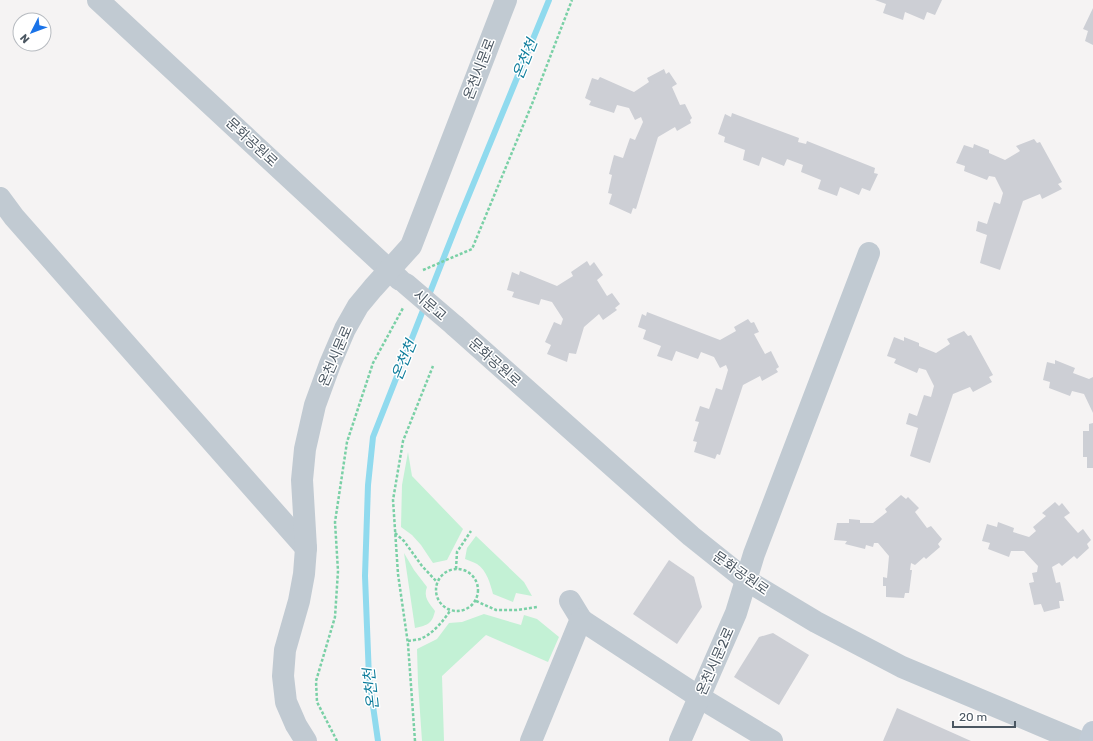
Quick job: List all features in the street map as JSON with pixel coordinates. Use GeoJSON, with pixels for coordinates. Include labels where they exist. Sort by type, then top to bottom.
{"type":"FeatureCollection","features":[{"type":"Feature","properties":{"kind":"main road"},"geometry":{"type":"LineString","coordinates":[[1090,741],[1093,732]]}},
{"type":"Feature","properties":{"kind":"street","name":"문화공원로"},"geometry":{"type":"LineString","coordinates":[[98,0],[389,270],[406,284]]}},
{"type":"Feature","properties":{"kind":"street","name":"온천시문로"},"geometry":{"type":"LineString","coordinates":[[306,741],[296,725],[286,702],[282,676],[285,650],[299,601],[304,574],[306,548],[302,480],[305,449],[315,404],[345,329],[358,306],[411,246],[506,0]]}},
{"type":"Feature","properties":{"kind":"street"},"geometry":{"type":"LineString","coordinates":[[0,198],[14,217],[306,548]]}},
{"type":"Feature","properties":{"kind":"street","name":"온천시문2로"},"geometry":{"type":"LineString","coordinates":[[680,741],[736,613],[754,554],[869,253]]}},
{"type":"Feature","properties":{"kind":"street","name":"시문교"},"geometry":{"type":"LineString","coordinates":[[406,284],[455,326]]}},
{"type":"Feature","properties":{"kind":"street","name":"문화공원로"},"geometry":{"type":"LineString","coordinates":[[455,326],[691,536],[746,580],[816,622],[902,667],[1078,741]]}},
{"type":"Feature","properties":{"kind":"street"},"geometry":{"type":"LineString","coordinates":[[531,741],[576,610],[586,623],[772,741]]}},
{"type":"Feature","properties":{"kind":"path"},"geometry":{"type":"LineString","coordinates":[[427,268],[472,249],[532,104],[572,0]]}},
{"type":"Feature","properties":{"kind":"path"},"geometry":{"type":"LineString","coordinates":[[337,741],[317,702],[316,681],[335,617],[338,571],[334,522],[347,442],[373,363],[393,327]]}},
{"type":"Feature","properties":{"kind":"path"},"geometry":{"type":"LineString","coordinates":[[415,741],[408,641],[398,574],[393,500],[403,441],[433,366]]}},
{"type":"Feature","properties":{"kind":"path"},"geometry":{"type":"LineString","coordinates":[[456,569],[457,552],[470,531]]}},
{"type":"Feature","properties":{"kind":"path"},"geometry":{"type":"LineString","coordinates":[[395,533],[404,541],[422,566],[437,582]]}},
{"type":"Feature","properties":{"kind":"path"},"geometry":{"type":"LineString","coordinates":[[452,569],[466,571],[476,580],[478,587],[476,601],[471,607],[464,610],[458,612],[450,610],[439,602],[436,595],[437,582],[441,576],[452,569]]}},
{"type":"Feature","properties":{"kind":"path"},"geometry":{"type":"LineString","coordinates":[[476,601],[496,610],[517,610],[537,606]]}},
{"type":"Feature","properties":{"kind":"path"},"geometry":{"type":"LineString","coordinates":[[408,641],[422,638],[435,630],[445,619],[450,610]]}},
{"type":"Feature","properties":{"kind":"green space"},"geometry":{"type":"Polygon","coordinates":[[[408,452],[412,476],[463,529],[447,560],[433,563],[421,545],[412,535],[401,527],[402,485],[408,452]]]}},
{"type":"Feature","properties":{"kind":"green space"},"geometry":{"type":"Polygon","coordinates":[[[476,536],[524,582],[532,596],[516,593],[513,602],[493,594],[488,578],[483,570],[477,564],[465,559],[467,548],[476,536]]]}},
{"type":"Feature","properties":{"kind":"green space"},"geometry":{"type":"Polygon","coordinates":[[[404,553],[414,570],[427,587],[426,597],[435,611],[429,623],[415,628],[404,553]]]}},
{"type":"Feature","properties":{"kind":"green space"},"geometry":{"type":"Polygon","coordinates":[[[484,614],[521,625],[524,615],[537,619],[559,637],[548,662],[486,635],[442,676],[444,741],[422,741],[417,649],[437,639],[449,623],[462,622],[484,614]]]}},
{"type":"Feature","properties":{"kind":"building"},"geometry":{"type":"Polygon","coordinates":[[[875,0],[942,0],[935,15],[927,12],[924,20],[905,12],[903,20],[883,13],[886,4],[875,0]]]}},
{"type":"Feature","properties":{"kind":"building"},"geometry":{"type":"Polygon","coordinates":[[[1093,8],[1093,45],[1085,41],[1088,31],[1083,29],[1093,8]]]}},
{"type":"Feature","properties":{"kind":"building"},"geometry":{"type":"Polygon","coordinates":[[[664,69],[666,74],[669,72],[677,84],[672,87],[680,105],[685,104],[692,118],[690,120],[691,123],[677,131],[675,127],[658,137],[636,209],[633,208],[631,214],[609,204],[612,194],[608,193],[612,175],[609,174],[614,155],[623,158],[630,138],[635,140],[643,122],[641,117],[635,120],[629,108],[617,105],[614,113],[589,105],[591,101],[585,98],[592,78],[598,80],[600,77],[634,92],[649,82],[647,78],[664,69]]]}},
{"type":"Feature","properties":{"kind":"building"},"geometry":{"type":"Polygon","coordinates":[[[732,113],[799,138],[798,142],[806,144],[807,141],[875,168],[874,173],[878,174],[870,191],[862,188],[859,195],[840,187],[837,196],[818,189],[821,180],[801,172],[803,165],[787,159],[784,166],[762,157],[759,166],[743,160],[745,150],[724,142],[725,137],[718,134],[725,114],[731,117],[732,113]]]}},
{"type":"Feature","properties":{"kind":"building"},"geometry":{"type":"Polygon","coordinates":[[[1034,139],[1037,143],[1040,142],[1062,182],[1058,184],[1062,189],[1042,199],[1040,194],[1023,201],[1000,270],[980,263],[987,235],[976,231],[978,221],[987,224],[994,202],[1000,204],[1003,193],[995,177],[989,176],[987,180],[964,171],[965,166],[956,163],[964,145],[973,148],[974,144],[989,150],[989,153],[1005,160],[1020,151],[1016,146],[1034,139]]]}},
{"type":"Feature","properties":{"kind":"building"},"geometry":{"type":"Polygon","coordinates":[[[587,261],[590,266],[594,262],[603,275],[597,280],[607,296],[612,293],[620,304],[615,308],[617,310],[603,320],[599,314],[584,327],[576,354],[569,353],[567,362],[547,354],[551,345],[545,342],[554,322],[561,325],[563,319],[552,302],[541,299],[539,305],[512,297],[514,292],[507,290],[512,272],[519,275],[520,271],[557,286],[573,276],[571,272],[587,261]]]}},
{"type":"Feature","properties":{"kind":"building"},"geometry":{"type":"Polygon","coordinates":[[[647,312],[720,340],[736,331],[734,327],[748,319],[751,323],[754,322],[759,332],[754,334],[765,354],[771,351],[779,367],[776,369],[778,372],[762,381],[760,376],[743,385],[720,455],[717,454],[715,459],[694,452],[697,442],[693,441],[699,422],[695,421],[700,406],[709,409],[716,388],[722,390],[728,370],[726,365],[720,368],[714,357],[701,352],[698,359],[676,351],[672,361],[657,356],[661,346],[643,339],[646,330],[638,327],[642,314],[646,316],[647,312]]]}},
{"type":"Feature","properties":{"kind":"building"},"geometry":{"type":"Polygon","coordinates":[[[964,331],[968,336],[971,335],[993,375],[989,377],[992,382],[973,392],[970,387],[953,394],[930,463],[910,456],[918,428],[906,424],[909,413],[917,416],[924,395],[931,397],[934,386],[926,370],[919,368],[917,373],[894,363],[896,359],[887,356],[894,337],[904,341],[904,337],[919,343],[919,346],[936,353],[950,344],[947,339],[964,331]]]}},
{"type":"Feature","properties":{"kind":"building"},"geometry":{"type":"Polygon","coordinates":[[[1055,360],[1075,368],[1073,373],[1089,379],[1093,377],[1093,413],[1084,394],[1072,391],[1070,396],[1049,388],[1050,382],[1043,380],[1047,362],[1055,364],[1055,360]]]}},
{"type":"Feature","properties":{"kind":"building"},"geometry":{"type":"Polygon","coordinates":[[[1093,423],[1093,468],[1087,468],[1087,457],[1083,457],[1083,431],[1089,431],[1089,424],[1093,423]]]}},
{"type":"Feature","properties":{"kind":"building"},"geometry":{"type":"Polygon","coordinates":[[[901,495],[906,499],[908,497],[919,508],[915,512],[927,528],[931,526],[942,539],[938,544],[940,547],[926,559],[924,557],[915,565],[911,563],[910,570],[912,570],[909,593],[905,593],[904,598],[886,597],[886,586],[883,586],[883,577],[887,578],[889,556],[878,543],[874,543],[873,547],[866,545],[865,549],[845,544],[847,541],[834,540],[837,523],[849,523],[849,519],[860,520],[860,523],[873,523],[887,512],[885,509],[901,495]]]}},
{"type":"Feature","properties":{"kind":"building"},"geometry":{"type":"Polygon","coordinates":[[[1055,502],[1059,506],[1062,503],[1070,513],[1064,517],[1078,533],[1083,529],[1091,540],[1087,544],[1089,548],[1077,559],[1074,556],[1062,566],[1059,563],[1052,567],[1056,583],[1060,582],[1064,601],[1059,601],[1060,608],[1044,612],[1041,604],[1034,605],[1029,583],[1034,582],[1032,573],[1037,572],[1038,566],[1024,551],[1011,551],[1009,557],[988,549],[990,543],[982,541],[987,524],[997,527],[998,522],[1014,528],[1013,532],[1029,537],[1036,531],[1033,527],[1046,516],[1042,513],[1055,502]]]}},
{"type":"Feature","properties":{"kind":"building"},"geometry":{"type":"Polygon","coordinates":[[[669,560],[694,577],[702,607],[677,644],[633,614],[669,560]]]}},
{"type":"Feature","properties":{"kind":"building"},"geometry":{"type":"Polygon","coordinates":[[[773,633],[809,655],[779,705],[734,677],[759,637],[773,633]]]}},
{"type":"Feature","properties":{"kind":"building"},"geometry":{"type":"Polygon","coordinates":[[[897,708],[971,741],[883,741],[897,708]]]}},
{"type":"Feature","properties":{"kind":"waterway","name":"온천천"},"geometry":{"type":"LineString","coordinates":[[378,741],[369,678],[365,576],[368,485],[373,437],[459,219],[549,0]]}}]}
